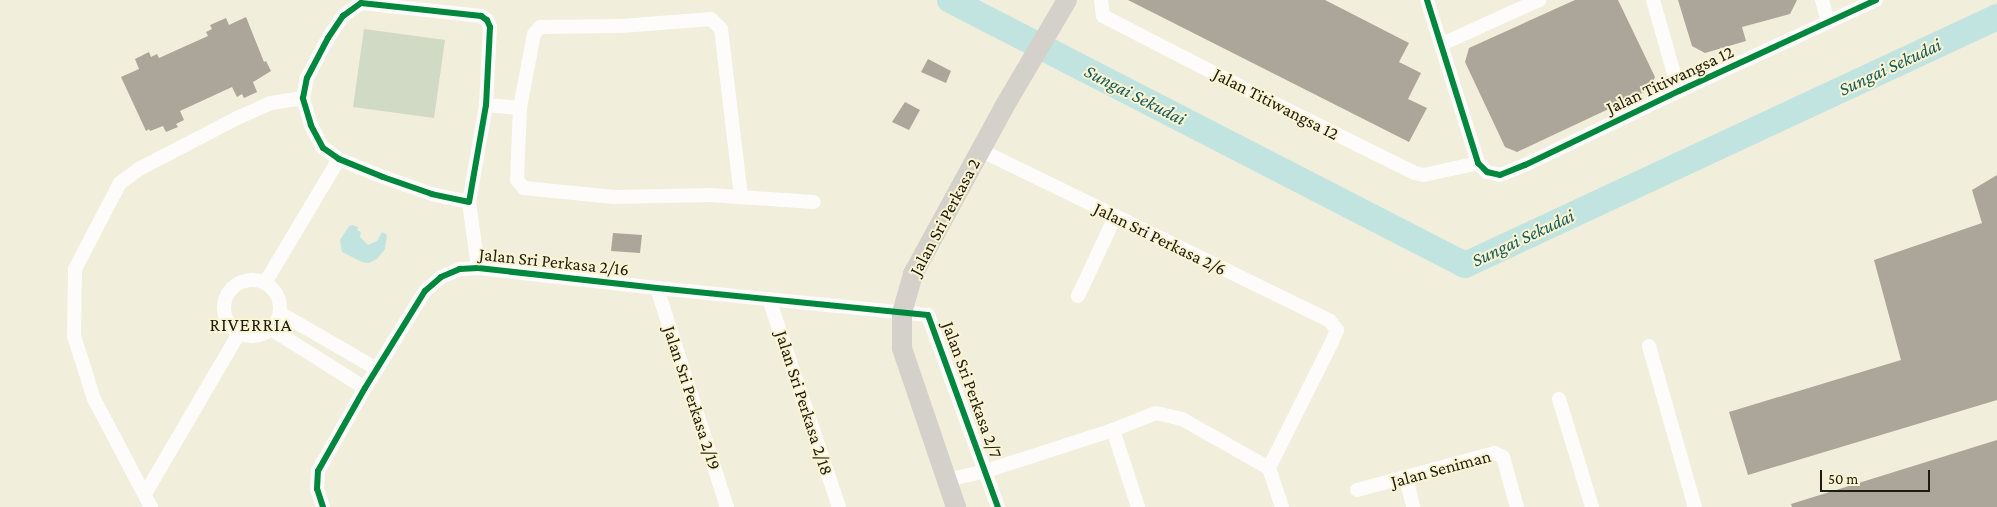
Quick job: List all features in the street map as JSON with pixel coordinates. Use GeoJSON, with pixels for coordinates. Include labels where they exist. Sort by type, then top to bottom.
{"type":"FeatureCollection","features":[{"type":"Feature","properties":{"kind":"street","name":"Jalan Titiwangsa 12"},"geometry":{"type":"LineString","coordinates":[[1101,0],[1103,16],[1414,173],[1424,174],[1478,163],[1487,172],[1500,175],[1525,166],[1679,91],[1876,0]]}},
{"type":"Feature","properties":{"kind":"street"},"geometry":{"type":"LineString","coordinates":[[1427,0],[1478,163]]}},
{"type":"Feature","properties":{"kind":"street"},"geometry":{"type":"LineString","coordinates":[[1442,44],[1539,0]]}},
{"type":"Feature","properties":{"kind":"street"},"geometry":{"type":"LineString","coordinates":[[1653,0],[1679,91]]}},
{"type":"Feature","properties":{"kind":"street"},"geometry":{"type":"LineString","coordinates":[[1822,0],[1828,22]]}},
{"type":"Feature","properties":{"kind":"street"},"geometry":{"type":"LineString","coordinates":[[469,202],[424,191],[340,159],[323,148],[311,125],[303,98],[307,78],[328,38],[343,16],[361,3],[480,16],[487,20],[490,27],[486,105],[469,202],[478,268]]}},
{"type":"Feature","properties":{"kind":"street","name":"Jalan Sri Perkasa 2"},"geometry":{"type":"LineString","coordinates":[[956,507],[902,348],[902,313],[913,274],[980,150],[1065,4]]}},
{"type":"Feature","properties":{"kind":"street"},"geometry":{"type":"LineString","coordinates":[[741,196],[721,29],[711,19],[622,26],[540,27],[534,34],[520,108],[518,180],[524,188],[614,197],[741,196],[814,202]]}},
{"type":"Feature","properties":{"kind":"street"},"geometry":{"type":"LineString","coordinates":[[151,507],[94,399],[88,381],[74,336],[75,269],[120,183],[140,169],[237,118],[270,103],[303,98]]}},
{"type":"Feature","properties":{"kind":"street"},"geometry":{"type":"LineString","coordinates":[[486,105],[520,108]]}},
{"type":"Feature","properties":{"kind":"street","name":"Jalan Sri Perkasa 2/6"},"geometry":{"type":"LineString","coordinates":[[980,150],[1330,321],[1337,330],[1269,468]]}},
{"type":"Feature","properties":{"kind":"street"},"geometry":{"type":"LineString","coordinates":[[264,283],[340,159]]}},
{"type":"Feature","properties":{"kind":"street"},"geometry":{"type":"LineString","coordinates":[[1078,296],[1115,217]]}},
{"type":"Feature","properties":{"kind":"street","name":"Jalan Sri Perkasa 2/16"},"geometry":{"type":"LineString","coordinates":[[323,507],[317,489],[318,471],[365,388],[425,292],[441,277],[460,269],[478,268],[902,313]]}},
{"type":"Feature","properties":{"kind":"street"},"geometry":{"type":"LineString","coordinates":[[255,280],[264,283],[277,295],[280,313],[271,328],[256,336],[239,332],[226,319],[225,300],[237,284],[255,280]]}},
{"type":"Feature","properties":{"kind":"street","name":"Jalan Sri Perkasa 2/19"},"geometry":{"type":"LineString","coordinates":[[657,288],[727,507]]}},
{"type":"Feature","properties":{"kind":"street","name":"Jalan Sri Perkasa 2/18"},"geometry":{"type":"LineString","coordinates":[[769,299],[839,507]]}},
{"type":"Feature","properties":{"kind":"street"},"geometry":{"type":"LineString","coordinates":[[280,313],[377,369]]}},
{"type":"Feature","properties":{"kind":"street","name":"Jalan Sri Perkasa 2/7"},"geometry":{"type":"LineString","coordinates":[[902,313],[928,315],[986,471]]}},
{"type":"Feature","properties":{"kind":"street"},"geometry":{"type":"LineString","coordinates":[[271,328],[365,388]]}},
{"type":"Feature","properties":{"kind":"street"},"geometry":{"type":"LineString","coordinates":[[145,494],[239,332]]}},
{"type":"Feature","properties":{"kind":"street"},"geometry":{"type":"LineString","coordinates":[[1649,346],[1695,507]]}},
{"type":"Feature","properties":{"kind":"street"},"geometry":{"type":"LineString","coordinates":[[1559,399],[1592,507]]}},
{"type":"Feature","properties":{"kind":"street"},"geometry":{"type":"LineString","coordinates":[[947,480],[986,471],[1113,430],[1156,413],[1182,418],[1269,468],[1282,507]]}},
{"type":"Feature","properties":{"kind":"street"},"geometry":{"type":"LineString","coordinates":[[1113,430],[1138,507]]}},
{"type":"Feature","properties":{"kind":"street","name":"Jalan Seniman"},"geometry":{"type":"LineString","coordinates":[[1356,490],[1499,454],[1502,457],[1517,507]]}},
{"type":"Feature","properties":{"kind":"street"},"geometry":{"type":"LineString","coordinates":[[986,471],[998,507]]}},
{"type":"Feature","properties":{"kind":"street"},"geometry":{"type":"LineString","coordinates":[[1406,478],[1413,507]]}},
{"type":"Feature","properties":{"kind":"green space"},"geometry":{"type":"Polygon","coordinates":[[[364,29],[445,40],[434,118],[353,107],[364,29]]]}},
{"type":"Feature","properties":{"kind":"water"},"geometry":{"type":"Polygon","coordinates":[[[349,226],[358,227],[357,230],[361,232],[360,237],[368,245],[377,241],[382,232],[387,235],[385,249],[377,259],[369,263],[362,262],[342,252],[340,240],[349,226]]]}},
{"type":"Feature","properties":{"kind":"building"},"geometry":{"type":"Polygon","coordinates":[[[1128,0],[1325,0],[1409,43],[1399,62],[1421,73],[1408,99],[1427,108],[1409,142],[1128,0]]]}},
{"type":"Feature","properties":{"kind":"building"},"geometry":{"type":"Polygon","coordinates":[[[1575,0],[1618,0],[1655,77],[1649,90],[1517,152],[1505,147],[1465,62],[1469,48],[1575,0]]]}},
{"type":"Feature","properties":{"kind":"building"},"geometry":{"type":"Polygon","coordinates":[[[1678,0],[1797,0],[1790,14],[1742,27],[1746,41],[1705,53],[1692,46],[1678,0]]]}},
{"type":"Feature","properties":{"kind":"building"},"geometry":{"type":"Polygon","coordinates":[[[246,17],[264,62],[266,61],[271,71],[253,82],[257,92],[244,98],[242,94],[237,97],[232,87],[180,111],[184,120],[176,124],[178,127],[166,132],[163,126],[146,131],[121,77],[139,69],[135,59],[149,52],[151,57],[157,54],[159,58],[208,36],[206,32],[212,29],[210,25],[226,18],[229,25],[246,17]]]}},
{"type":"Feature","properties":{"kind":"building"},"geometry":{"type":"Polygon","coordinates":[[[928,59],[951,71],[946,83],[921,72],[928,59]]]}},
{"type":"Feature","properties":{"kind":"building"},"geometry":{"type":"Polygon","coordinates":[[[905,102],[920,110],[909,130],[892,122],[905,102]]]}},
{"type":"Feature","properties":{"kind":"building"},"geometry":{"type":"Polygon","coordinates":[[[1997,175],[1997,400],[1748,475],[1729,412],[1901,360],[1874,260],[1982,223],[1972,190],[1997,175]]]}},
{"type":"Feature","properties":{"kind":"building"},"geometry":{"type":"Polygon","coordinates":[[[613,233],[642,235],[640,253],[611,251],[613,233]]]}},
{"type":"Feature","properties":{"kind":"building"},"geometry":{"type":"Polygon","coordinates":[[[1997,440],[1997,507],[1792,507],[1791,504],[1997,440]]]}},
{"type":"Feature","properties":{"kind":"waterway","name":"Sungai Sekudai"},"geometry":{"type":"LineString","coordinates":[[950,0],[1465,265],[1997,17]]}},
{"type":"Feature","properties":{"kind":"cycle path"},"geometry":{"type":"LineString","coordinates":[[1427,0],[1478,163],[1487,172],[1500,175],[1876,0]]}},
{"type":"Feature","properties":{"kind":"cycle path"},"geometry":{"type":"LineString","coordinates":[[361,3],[481,16],[487,20],[490,27],[486,105],[469,202],[432,194],[383,177],[339,159],[323,148],[311,125],[303,98],[307,78],[328,38],[343,16],[361,3]]}},
{"type":"Feature","properties":{"kind":"cycle path"},"geometry":{"type":"LineString","coordinates":[[323,507],[317,489],[318,471],[365,388],[425,291],[441,277],[460,269],[478,268],[928,315],[998,507]]}},
{"type":"Feature","properties":{"kind":"district","name":"RIVERRIA"},"geometry":{"type":"Point","coordinates":[251,325]}}]}
